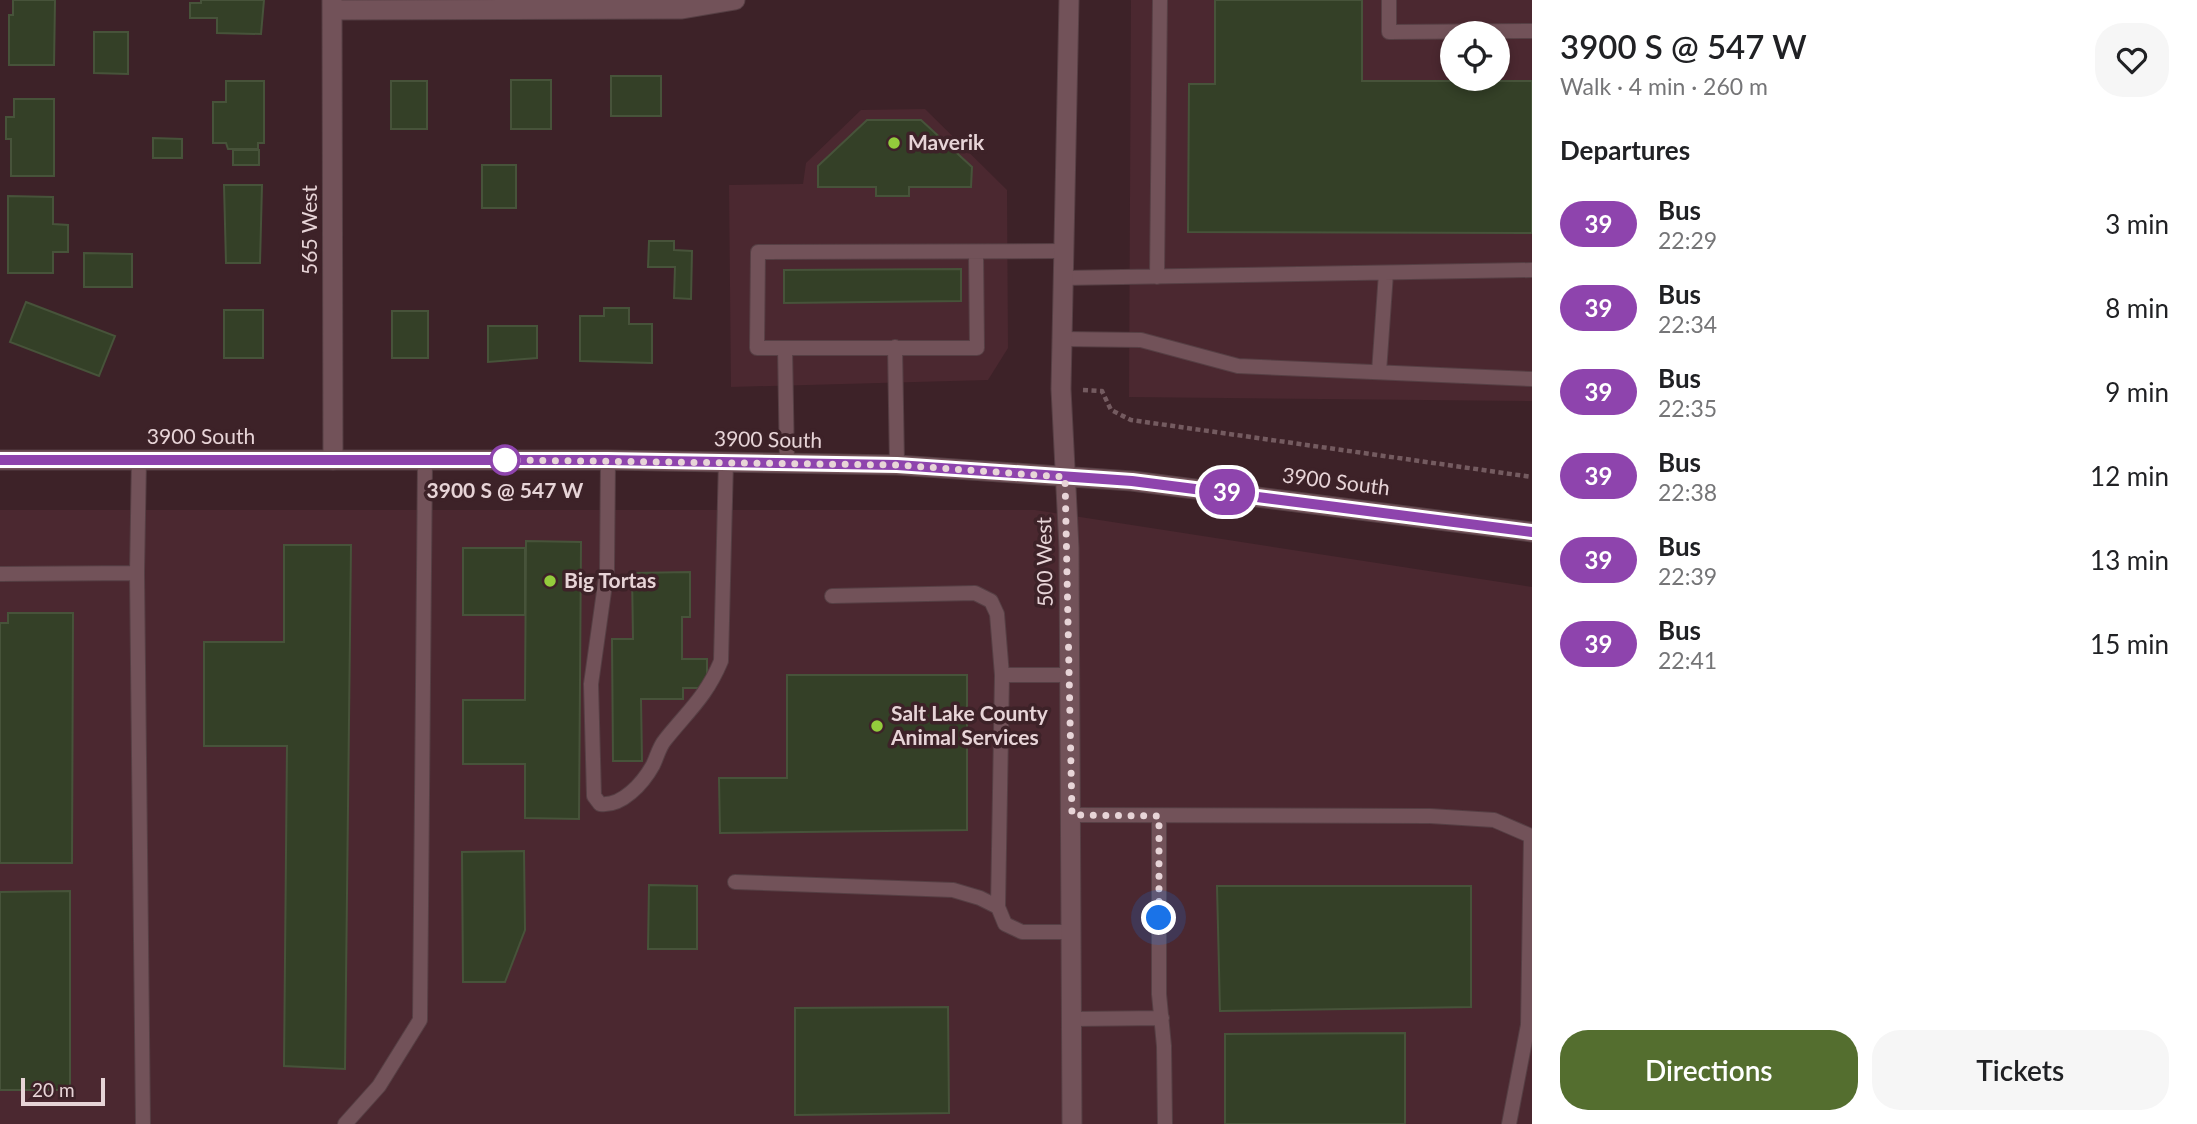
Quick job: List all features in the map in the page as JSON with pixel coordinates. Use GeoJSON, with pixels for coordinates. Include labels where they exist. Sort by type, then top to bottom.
{"type":"FeatureCollection","features":[{"type":"Feature","properties":{"kind":"main road"},"geometry":{"type":"LineString","coordinates":[[332,5],[671,9],[732,0]]}},
{"type":"Feature","properties":{"kind":"main road","name":"500 West"},"geometry":{"type":"LineString","coordinates":[[1069,0],[1062,339],[1072,815],[1072,1124]]}},
{"type":"Feature","properties":{"kind":"main road","name":"565 West"},"geometry":{"type":"LineString","coordinates":[[332,5],[333,460]]}},
{"type":"Feature","properties":{"kind":"main road","name":"3900 South"},"geometry":{"type":"LineString","coordinates":[[0,460],[608,460],[897,465],[1065,477],[1280,498],[1532,532]]}},
{"type":"Feature","properties":{"kind":"lane"},"geometry":{"type":"LineString","coordinates":[[1157,277],[1160,0]]}},
{"type":"Feature","properties":{"kind":"lane"},"geometry":{"type":"LineString","coordinates":[[1389,0],[1389,32],[1532,31]]}},
{"type":"Feature","properties":{"kind":"lane"},"geometry":{"type":"LineString","coordinates":[[976,251],[977,348],[757,348],[758,253],[976,251],[1062,251]]}},
{"type":"Feature","properties":{"kind":"lane"},"geometry":{"type":"LineString","coordinates":[[1062,278],[1532,270]]}},
{"type":"Feature","properties":{"kind":"lane"},"geometry":{"type":"LineString","coordinates":[[1379,372],[1386,273]]}},
{"type":"Feature","properties":{"kind":"lane"},"geometry":{"type":"LineString","coordinates":[[1062,339],[1141,340],[1238,366],[1532,379]]}},
{"type":"Feature","properties":{"kind":"lane"},"geometry":{"type":"LineString","coordinates":[[895,347],[897,465]]}},
{"type":"Feature","properties":{"kind":"lane"},"geometry":{"type":"LineString","coordinates":[[785,348],[787,463]]}},
{"type":"Feature","properties":{"kind":"lane"},"geometry":{"type":"LineString","coordinates":[[139,459],[137,573],[143,1124]]}},
{"type":"Feature","properties":{"kind":"lane"},"geometry":{"type":"LineString","coordinates":[[345,1124],[379,1086],[420,1020],[425,460]]}},
{"type":"Feature","properties":{"kind":"lane"},"geometry":{"type":"LineString","coordinates":[[608,460],[607,570],[591,684],[594,796],[600,804],[612,806],[624,798],[652,767],[663,742],[709,689],[721,661],[726,461]]}},
{"type":"Feature","properties":{"kind":"lane"},"geometry":{"type":"LineString","coordinates":[[0,574],[137,573]]}},
{"type":"Feature","properties":{"kind":"lane"},"geometry":{"type":"LineString","coordinates":[[832,596],[975,593],[990,601],[997,614],[1002,675],[998,907],[1006,924],[1022,932],[1072,932]]}},
{"type":"Feature","properties":{"kind":"lane"},"geometry":{"type":"LineString","coordinates":[[1002,675],[1070,675]]}},
{"type":"Feature","properties":{"kind":"lane"},"geometry":{"type":"LineString","coordinates":[[1072,815],[1430,816],[1494,820],[1531,836],[1528,1025],[1509,1124]]}},
{"type":"Feature","properties":{"kind":"lane"},"geometry":{"type":"LineString","coordinates":[[1159,816],[1165,1124]]}},
{"type":"Feature","properties":{"kind":"lane"},"geometry":{"type":"LineString","coordinates":[[735,882],[934,888],[980,898],[998,907]]}},
{"type":"Feature","properties":{"kind":"lane"},"geometry":{"type":"LineString","coordinates":[[1072,1019],[1162,1018]]}},
{"type":"Feature","properties":{"kind":"path"},"geometry":{"type":"LineString","coordinates":[[1097,391],[1102,391],[1111,410],[1131,420],[1532,477]]}},
{"type":"Feature","properties":{"kind":"shaded area"},"geometry":{"type":"Polygon","coordinates":[[[1131,0],[1532,0],[1532,401],[1129,397],[1131,0]]]}},
{"type":"Feature","properties":{"kind":"shaded area"},"geometry":{"type":"Polygon","coordinates":[[[925,109],[1007,190],[1008,348],[988,380],[731,387],[729,185],[803,184],[806,163],[861,110],[925,109]]]}},
{"type":"Feature","properties":{"kind":"shaded area"},"geometry":{"type":"Polygon","coordinates":[[[0,510],[1035,510],[1532,587],[1532,1124],[0,1124],[0,510]]]}},
{"type":"Feature","properties":{"kind":"building"},"geometry":{"type":"Polygon","coordinates":[[[13,0],[55,0],[54,65],[9,65],[9,15],[13,15],[13,0]]]}},
{"type":"Feature","properties":{"kind":"building"},"geometry":{"type":"Polygon","coordinates":[[[201,0],[264,0],[261,34],[217,33],[217,18],[190,18],[190,3],[201,3],[201,0]]]}},
{"type":"Feature","properties":{"kind":"building"},"geometry":{"type":"Polygon","coordinates":[[[1215,0],[1362,0],[1362,81],[1440,81],[1440,91],[1510,91],[1510,81],[1532,81],[1532,233],[1188,232],[1189,84],[1215,84],[1215,0]]]}},
{"type":"Feature","properties":{"kind":"building"},"geometry":{"type":"Polygon","coordinates":[[[94,32],[128,32],[128,74],[94,73],[94,32]]]}},
{"type":"Feature","properties":{"kind":"building"},"geometry":{"type":"Polygon","coordinates":[[[611,76],[661,76],[661,116],[611,116],[611,76]]]}},
{"type":"Feature","properties":{"kind":"building"},"geometry":{"type":"Polygon","coordinates":[[[511,80],[551,80],[551,129],[511,129],[511,80]]]}},
{"type":"Feature","properties":{"kind":"building"},"geometry":{"type":"Polygon","coordinates":[[[226,81],[264,81],[264,143],[258,143],[258,149],[228,149],[226,143],[213,143],[213,102],[226,102],[226,81]]]}},
{"type":"Feature","properties":{"kind":"building"},"geometry":{"type":"Polygon","coordinates":[[[391,81],[427,81],[427,129],[391,129],[391,81]]]}},
{"type":"Feature","properties":{"kind":"building"},"geometry":{"type":"Polygon","coordinates":[[[14,99],[54,99],[54,176],[11,176],[11,139],[6,139],[6,117],[14,117],[14,99]]]}},
{"type":"Feature","properties":{"kind":"building","name":"Maverik"},"geometry":{"type":"Polygon","coordinates":[[[867,120],[921,120],[972,167],[971,187],[909,187],[909,196],[876,196],[876,187],[818,187],[818,166],[867,120]]]}},
{"type":"Feature","properties":{"kind":"building"},"geometry":{"type":"Polygon","coordinates":[[[153,138],[182,139],[182,158],[153,158],[153,138]]]}},
{"type":"Feature","properties":{"kind":"building"},"geometry":{"type":"Polygon","coordinates":[[[233,150],[259,150],[259,165],[233,165],[233,150]]]}},
{"type":"Feature","properties":{"kind":"building"},"geometry":{"type":"Polygon","coordinates":[[[482,165],[516,165],[516,208],[482,208],[482,165]]]}},
{"type":"Feature","properties":{"kind":"building"},"geometry":{"type":"Polygon","coordinates":[[[224,185],[262,185],[260,263],[226,263],[224,185]]]}},
{"type":"Feature","properties":{"kind":"building"},"geometry":{"type":"Polygon","coordinates":[[[8,196],[53,197],[53,224],[68,225],[68,252],[53,252],[53,273],[8,273],[8,196]]]}},
{"type":"Feature","properties":{"kind":"building"},"geometry":{"type":"Polygon","coordinates":[[[649,241],[674,241],[674,250],[692,251],[691,299],[674,298],[675,267],[648,267],[649,241]]]}},
{"type":"Feature","properties":{"kind":"building"},"geometry":{"type":"Polygon","coordinates":[[[84,253],[132,254],[132,287],[84,287],[84,253]]]}},
{"type":"Feature","properties":{"kind":"building"},"geometry":{"type":"Polygon","coordinates":[[[961,269],[961,301],[784,303],[784,270],[961,269]]]}},
{"type":"Feature","properties":{"kind":"building"},"geometry":{"type":"Polygon","coordinates":[[[26,302],[115,336],[99,376],[10,342],[26,302]]]}},
{"type":"Feature","properties":{"kind":"building"},"geometry":{"type":"Polygon","coordinates":[[[604,308],[629,308],[629,324],[652,324],[652,363],[580,361],[580,316],[604,316],[604,308]]]}},
{"type":"Feature","properties":{"kind":"building"},"geometry":{"type":"Polygon","coordinates":[[[224,310],[263,310],[263,358],[224,358],[224,310]]]}},
{"type":"Feature","properties":{"kind":"building"},"geometry":{"type":"Polygon","coordinates":[[[392,311],[428,311],[428,358],[392,358],[392,311]]]}},
{"type":"Feature","properties":{"kind":"building"},"geometry":{"type":"Polygon","coordinates":[[[488,326],[537,326],[537,358],[488,362],[488,326]]]}},
{"type":"Feature","properties":{"kind":"building"},"geometry":{"type":"Polygon","coordinates":[[[526,541],[581,542],[579,819],[525,818],[525,764],[463,764],[463,700],[525,700],[526,541]]]}},
{"type":"Feature","properties":{"kind":"building"},"geometry":{"type":"Polygon","coordinates":[[[284,545],[351,545],[345,1069],[284,1066],[287,746],[204,746],[204,642],[284,642],[284,545]]]}},
{"type":"Feature","properties":{"kind":"building"},"geometry":{"type":"Polygon","coordinates":[[[463,548],[525,548],[525,615],[463,615],[463,548]]]}},
{"type":"Feature","properties":{"kind":"building"},"geometry":{"type":"Polygon","coordinates":[[[690,572],[690,617],[682,617],[682,659],[707,659],[707,688],[683,688],[683,699],[641,699],[642,761],[613,761],[612,639],[633,639],[632,573],[690,572]]]}},
{"type":"Feature","properties":{"kind":"building"},"geometry":{"type":"Polygon","coordinates":[[[8,613],[73,613],[72,863],[0,863],[0,623],[8,623],[8,613]]]}},
{"type":"Feature","properties":{"kind":"building","name":"Salt Lake County Animal Services"},"geometry":{"type":"Polygon","coordinates":[[[787,675],[967,675],[967,830],[720,833],[719,778],[787,778],[787,675]]]}},
{"type":"Feature","properties":{"kind":"building"},"geometry":{"type":"Polygon","coordinates":[[[524,851],[525,930],[505,982],[463,982],[462,852],[524,851]]]}},
{"type":"Feature","properties":{"kind":"building"},"geometry":{"type":"Polygon","coordinates":[[[649,885],[697,886],[697,949],[648,949],[649,885]]]}},
{"type":"Feature","properties":{"kind":"building"},"geometry":{"type":"Polygon","coordinates":[[[1217,886],[1471,886],[1471,1007],[1220,1011],[1217,886]]]}},
{"type":"Feature","properties":{"kind":"building"},"geometry":{"type":"Polygon","coordinates":[[[70,891],[70,1090],[0,1090],[0,892],[70,891]]]}},
{"type":"Feature","properties":{"kind":"building"},"geometry":{"type":"Polygon","coordinates":[[[948,1007],[949,1113],[795,1115],[795,1008],[948,1007]]]}},
{"type":"Feature","properties":{"kind":"building"},"geometry":{"type":"Polygon","coordinates":[[[1405,1033],[1405,1124],[1225,1124],[1225,1034],[1405,1033]]]}},
{"type":"Feature","properties":{"kind":"bus line","name":"39"},"geometry":{"type":"LineString","coordinates":[[0,460],[608,460],[897,465],[1132,481],[1331,504],[1532,532]]}},
{"type":"Feature","properties":{"kind":"place","name":"Maverik"},"geometry":{"type":"Point","coordinates":[894,143]}},
{"type":"Feature","properties":{"kind":"place","name":"3900 S @ 547 W"},"geometry":{"type":"Point","coordinates":[505,460]}},
{"type":"Feature","properties":{"kind":"place","name":"Big Tortas"},"geometry":{"type":"Point","coordinates":[550,581]}},
{"type":"Feature","properties":{"kind":"place","name":"Salt Lake County Animal Services"},"geometry":{"type":"Point","coordinates":[877,726]}},
{"type":"Feature","properties":{"kind":"route"},"geometry":{"type":"LineString","coordinates":[[505,460],[897,465],[1065,477],[1069,548],[1072,815],[1159,816],[1159,918]]}}]}
